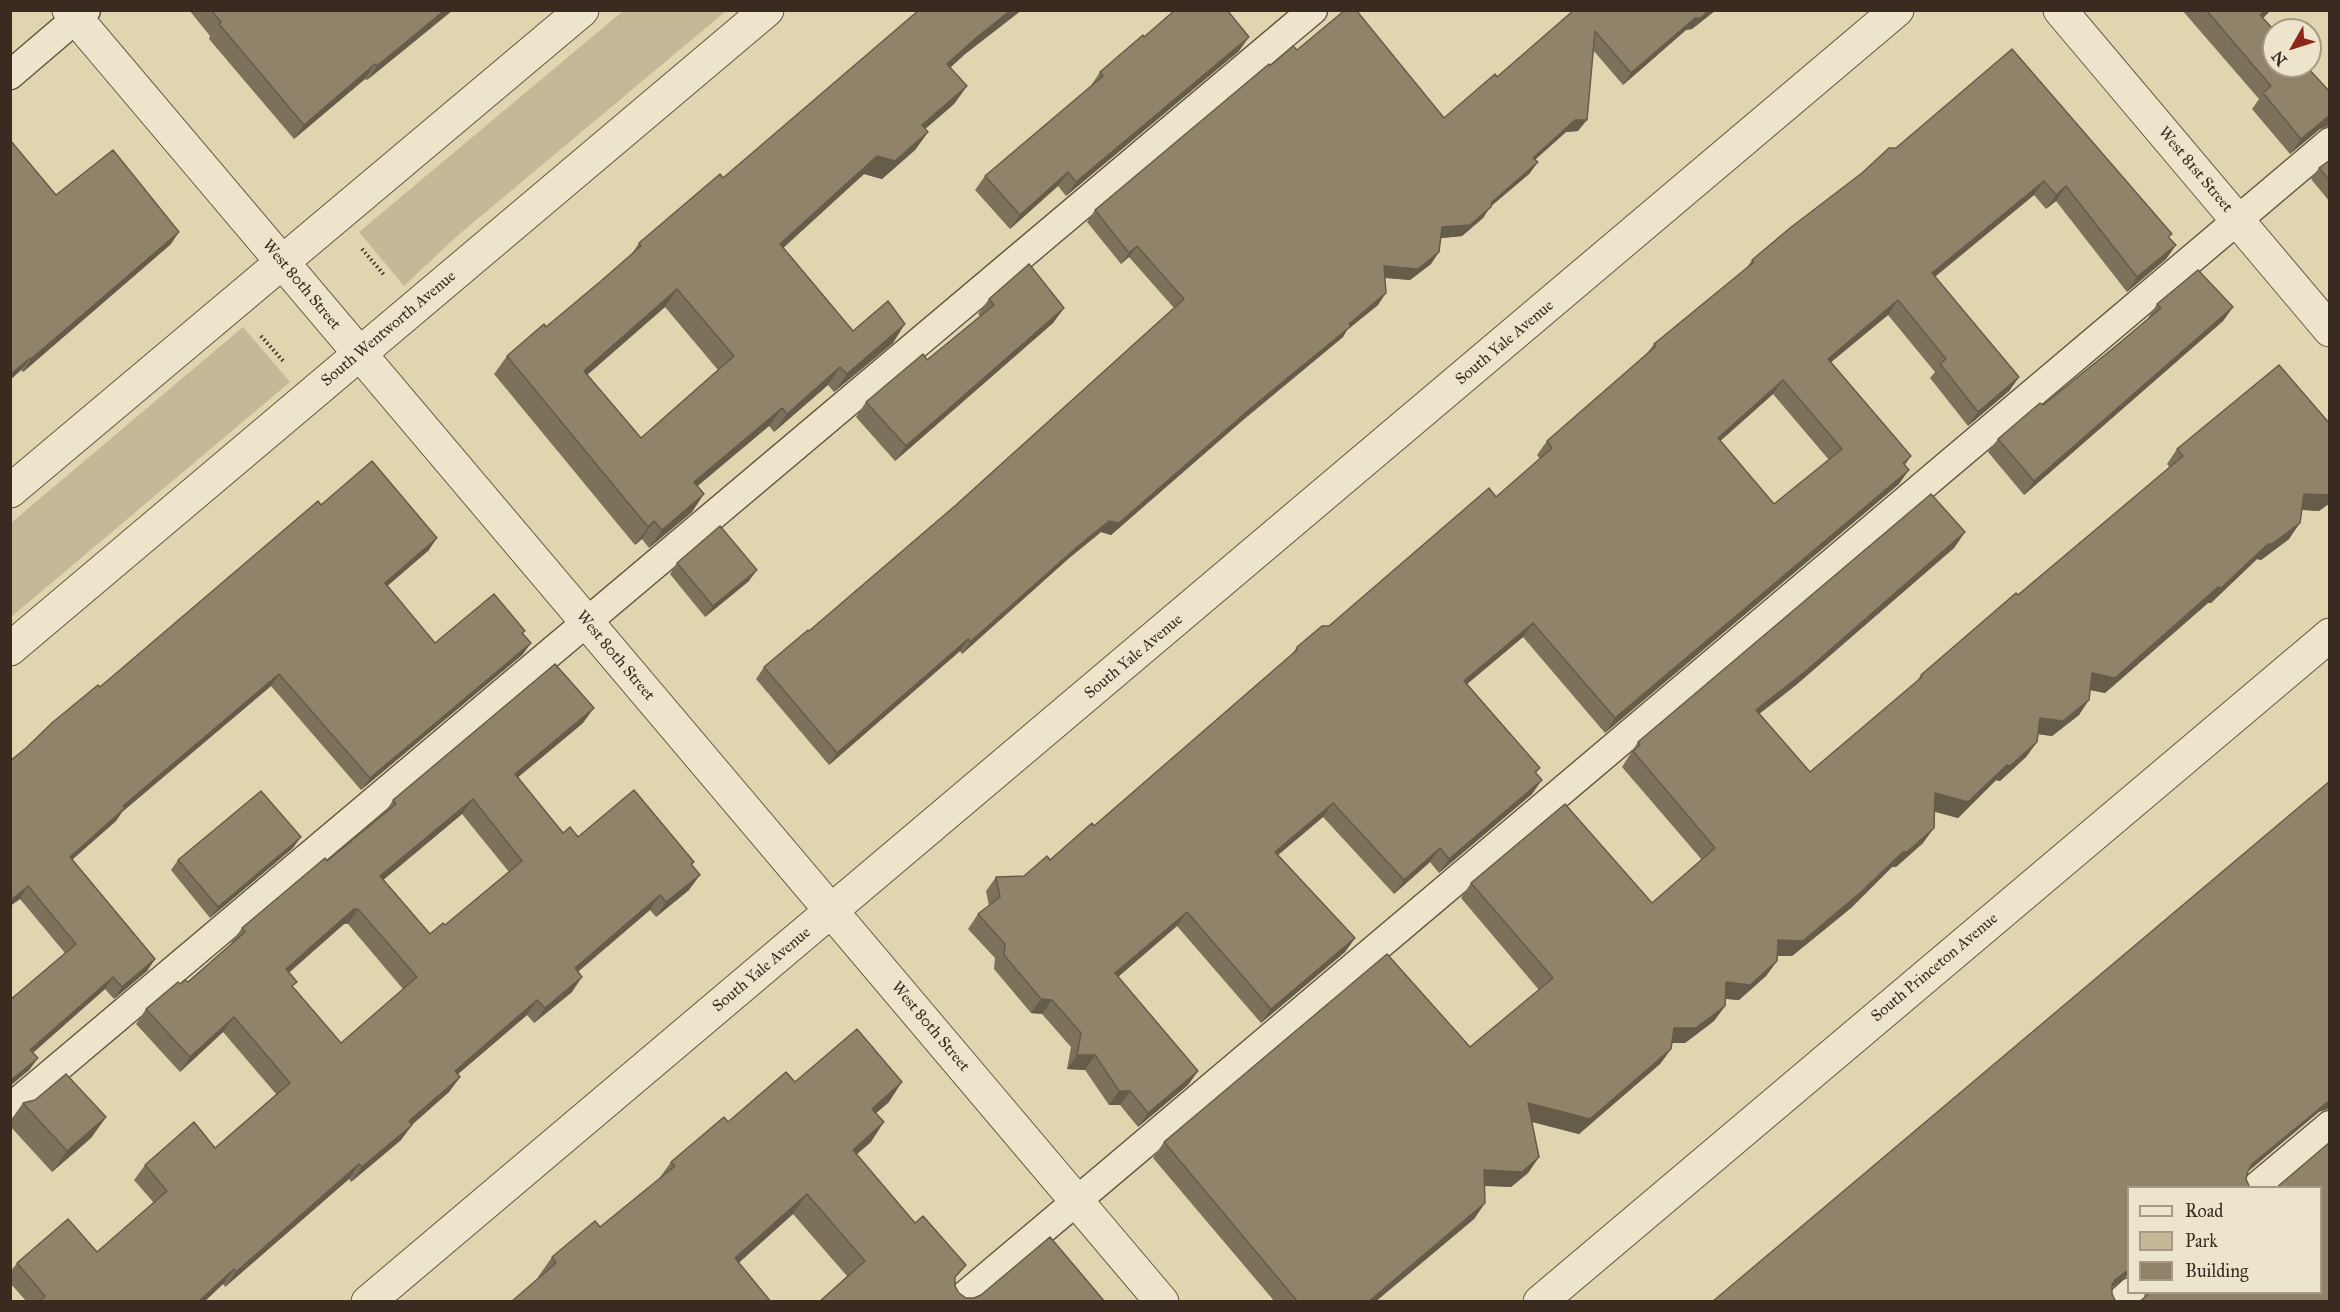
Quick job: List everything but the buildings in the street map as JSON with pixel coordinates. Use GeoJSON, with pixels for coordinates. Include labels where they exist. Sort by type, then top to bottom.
{"type":"FeatureCollection","features":[{"type":"Feature","properties":{"kind":"street"},"geometry":{"type":"LineString","coordinates":[[10,491],[582,10]]}},
{"type":"Feature","properties":{"kind":"street","name":"South Wentworth Avenue"},"geometry":{"type":"LineString","coordinates":[[10,649],[767,10]]}},
{"type":"Feature","properties":{"kind":"street","name":"South Yale Avenue"},"geometry":{"type":"LineString","coordinates":[[368,1302],[1898,10]]}},
{"type":"Feature","properties":{"kind":"street","name":"West 81st Street"},"geometry":{"type":"LineString","coordinates":[[2060,10],[2330,330]]}},
{"type":"Feature","properties":{"kind":"street","name":"West 80th Street"},"geometry":{"type":"LineString","coordinates":[[77,13],[360,354],[1162,1302]]}},
{"type":"Feature","properties":{"kind":"street","name":"South Princeton Avenue"},"geometry":{"type":"LineString","coordinates":[[1540,1302],[2330,635]]}},
{"type":"Feature","properties":{"kind":"lane"},"geometry":{"type":"LineString","coordinates":[[10,1108],[1313,10]]}},
{"type":"Feature","properties":{"kind":"lane"},"geometry":{"type":"LineString","coordinates":[[10,75],[77,13]]}},
{"type":"Feature","properties":{"kind":"lane"},"geometry":{"type":"LineString","coordinates":[[957,1302],[2330,142]]}},
{"type":"Feature","properties":{"kind":"lane"},"geometry":{"type":"LineString","coordinates":[[2257,1186],[2330,1125]]}},
{"type":"Feature","properties":{"kind":"path"},"geometry":{"type":"LineString","coordinates":[[360,246],[390,281]]}},
{"type":"Feature","properties":{"kind":"path"},"geometry":{"type":"LineString","coordinates":[[261,335],[290,370]]}},
{"type":"Feature","properties":{"kind":"green space"},"geometry":{"type":"Polygon","coordinates":[[[623,11],[726,11],[456,237],[404,286],[359,232],[623,11]]]}},
{"type":"Feature","properties":{"kind":"green space"},"geometry":{"type":"Polygon","coordinates":[[[243,327],[290,382],[11,617],[11,523],[243,327]]]}}]}
